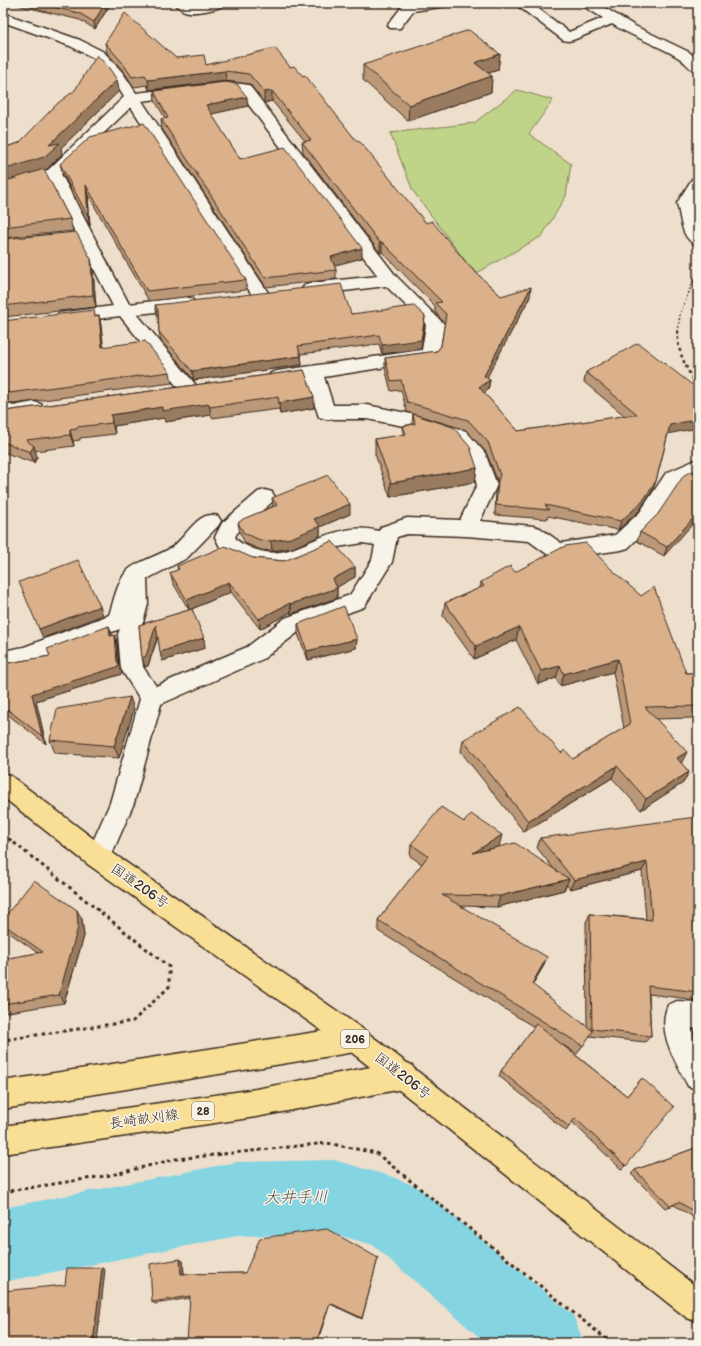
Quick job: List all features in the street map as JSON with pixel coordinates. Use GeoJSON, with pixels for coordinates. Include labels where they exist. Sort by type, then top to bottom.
{"type":"FeatureCollection","features":[{"type":"Feature","properties":{"kind":"main road","name":"国道206号"},"geometry":{"type":"LineString","coordinates":[[3,783],[98,857],[355,1039],[698,1307]]}},
{"type":"Feature","properties":{"kind":"main road"},"geometry":{"type":"LineString","coordinates":[[3,1095],[355,1039]]}},
{"type":"Feature","properties":{"kind":"main road","name":"長崎畝刈線"},"geometry":{"type":"LineString","coordinates":[[3,1140],[256,1103],[402,1075]]}},
{"type":"Feature","properties":{"kind":"street"},"geometry":{"type":"LineString","coordinates":[[182,3],[188,8],[210,6],[219,3]]}},
{"type":"Feature","properties":{"kind":"street"},"geometry":{"type":"LineString","coordinates":[[394,25],[409,7],[442,3]]}},
{"type":"Feature","properties":{"kind":"street"},"geometry":{"type":"LineString","coordinates":[[521,3],[568,37],[613,19]]}},
{"type":"Feature","properties":{"kind":"street"},"geometry":{"type":"LineString","coordinates":[[588,3],[630,30],[684,55],[698,68]]}},
{"type":"Feature","properties":{"kind":"street"},"geometry":{"type":"LineString","coordinates":[[3,17],[75,43],[99,55],[118,76],[260,294]]}},
{"type":"Feature","properties":{"kind":"street"},"geometry":{"type":"LineString","coordinates":[[684,55],[698,50]]}},
{"type":"Feature","properties":{"kind":"street"},"geometry":{"type":"LineString","coordinates":[[3,188],[54,173],[132,98],[226,86],[244,88],[390,280],[435,324],[430,355],[259,379]]}},
{"type":"Feature","properties":{"kind":"street"},"geometry":{"type":"LineString","coordinates":[[54,173],[78,236],[124,310],[197,388],[165,392]]}},
{"type":"Feature","properties":{"kind":"street"},"geometry":{"type":"LineString","coordinates":[[696,238],[685,203],[698,182]]}},
{"type":"Feature","properties":{"kind":"street"},"geometry":{"type":"LineString","coordinates":[[298,290],[390,280]]}},
{"type":"Feature","properties":{"kind":"street"},"geometry":{"type":"LineString","coordinates":[[48,319],[199,301]]}},
{"type":"Feature","properties":{"kind":"street"},"geometry":{"type":"LineString","coordinates":[[313,372],[326,412],[367,412],[416,422],[458,436],[478,458],[487,485],[466,528]]}},
{"type":"Feature","properties":{"kind":"street"},"geometry":{"type":"LineString","coordinates":[[3,408],[9,412],[48,407]]}},
{"type":"Feature","properties":{"kind":"street"},"geometry":{"type":"LineString","coordinates":[[98,857],[122,803],[152,698],[255,652],[293,624],[357,601],[382,562],[388,532],[407,526],[466,528],[533,534],[558,551],[621,542],[647,517],[673,478],[698,466]]}},
{"type":"Feature","properties":{"kind":"street"},"geometry":{"type":"LineString","coordinates":[[265,497],[228,528],[225,537],[230,547],[255,559],[286,561],[335,540],[363,535],[386,540]]}},
{"type":"Feature","properties":{"kind":"street"},"geometry":{"type":"LineString","coordinates":[[3,660],[26,656],[118,621],[129,585],[136,575],[180,552],[211,521]]}},
{"type":"Feature","properties":{"kind":"street"},"geometry":{"type":"LineString","coordinates":[[136,575],[137,604],[129,634],[132,669],[152,698]]}},
{"type":"Feature","properties":{"kind":"street"},"geometry":{"type":"LineString","coordinates":[[698,1015],[677,1014],[681,1044],[698,1076]]}},
{"type":"Feature","properties":{"kind":"path"},"geometry":{"type":"LineString","coordinates":[[696,238],[698,270],[680,314],[677,342],[689,373],[698,388]]}},
{"type":"Feature","properties":{"kind":"path"},"geometry":{"type":"LineString","coordinates":[[3,834],[169,967],[169,987],[133,1021],[3,1040]]}},
{"type":"Feature","properties":{"kind":"path"},"geometry":{"type":"LineString","coordinates":[[3,1192],[111,1175],[176,1159],[327,1143],[376,1153],[611,1343]]}},
{"type":"Feature","properties":{"kind":"green space"},"geometry":{"type":"Polygon","coordinates":[[[517,90],[553,100],[529,134],[571,164],[566,196],[542,236],[475,274],[413,191],[390,133],[474,123],[517,90]]]}},
{"type":"Feature","properties":{"kind":"building"},"geometry":{"type":"Polygon","coordinates":[[[36,3],[105,3],[94,22],[79,13],[36,3]]]}},
{"type":"Feature","properties":{"kind":"building"},"geometry":{"type":"Polygon","coordinates":[[[125,13],[176,58],[204,55],[206,65],[275,48],[290,67],[294,66],[303,76],[305,75],[355,139],[361,143],[426,223],[432,221],[469,266],[501,296],[531,287],[484,376],[490,380],[479,387],[518,431],[637,414],[586,372],[638,343],[695,387],[698,392],[698,419],[670,425],[656,481],[642,502],[621,521],[545,505],[549,510],[496,505],[498,480],[500,475],[488,442],[468,420],[407,402],[401,380],[391,381],[385,358],[437,351],[441,346],[446,314],[435,303],[442,302],[382,242],[380,243],[302,142],[311,140],[272,91],[264,92],[249,74],[225,71],[148,80],[145,75],[132,77],[122,62],[105,43],[125,13]]]}},
{"type":"Feature","properties":{"kind":"building"},"geometry":{"type":"Polygon","coordinates":[[[469,30],[500,54],[475,63],[492,76],[409,105],[363,65],[469,30]]]}},
{"type":"Feature","properties":{"kind":"building"},"geometry":{"type":"Polygon","coordinates":[[[97,55],[109,68],[117,80],[49,145],[60,143],[44,157],[3,170],[3,148],[19,143],[58,103],[75,90],[97,55]]]}},
{"type":"Feature","properties":{"kind":"building"},"geometry":{"type":"Polygon","coordinates":[[[225,82],[237,84],[247,97],[206,105],[240,159],[285,147],[362,248],[331,257],[336,270],[265,278],[161,119],[168,118],[154,91],[225,82]]]}},
{"type":"Feature","properties":{"kind":"building"},"geometry":{"type":"Polygon","coordinates":[[[144,123],[246,280],[147,291],[86,185],[88,216],[60,164],[90,137],[144,123]]]}},
{"type":"Feature","properties":{"kind":"building"},"geometry":{"type":"Polygon","coordinates":[[[44,169],[70,219],[3,227],[3,182],[44,169]]]}},
{"type":"Feature","properties":{"kind":"building"},"geometry":{"type":"Polygon","coordinates":[[[76,232],[91,259],[93,295],[3,306],[3,239],[76,232]]]}},
{"type":"Feature","properties":{"kind":"building"},"geometry":{"type":"Polygon","coordinates":[[[341,284],[351,314],[414,306],[425,316],[421,340],[382,345],[379,335],[298,346],[301,356],[192,371],[159,332],[158,310],[155,305],[341,284]]]}},
{"type":"Feature","properties":{"kind":"building"},"geometry":{"type":"Polygon","coordinates":[[[94,310],[95,316],[99,315],[102,347],[145,341],[170,372],[9,393],[3,390],[3,321],[94,310]]]}},
{"type":"Feature","properties":{"kind":"building"},"geometry":{"type":"Polygon","coordinates":[[[304,370],[314,397],[279,403],[278,397],[210,407],[209,404],[162,411],[162,407],[111,415],[112,423],[77,427],[77,429],[70,430],[70,435],[26,440],[34,446],[30,452],[3,442],[3,410],[5,411],[304,370]]]}},
{"type":"Feature","properties":{"kind":"building"},"geometry":{"type":"Polygon","coordinates":[[[413,414],[453,427],[470,447],[477,468],[391,483],[375,439],[406,434],[403,426],[415,424],[413,414]]]}},
{"type":"Feature","properties":{"kind":"building"},"geometry":{"type":"Polygon","coordinates":[[[698,469],[698,513],[667,547],[640,532],[658,514],[684,475],[698,469]]]}},
{"type":"Feature","properties":{"kind":"building"},"geometry":{"type":"Polygon","coordinates":[[[328,475],[350,504],[314,519],[320,526],[291,538],[271,541],[260,540],[244,533],[238,523],[243,519],[277,505],[272,498],[328,475]]]}},
{"type":"Feature","properties":{"kind":"building"},"geometry":{"type":"Polygon","coordinates":[[[332,541],[355,567],[333,579],[337,588],[291,604],[290,603],[259,619],[229,582],[187,600],[170,573],[179,569],[177,566],[225,546],[253,558],[284,561],[332,541]]]}},
{"type":"Feature","properties":{"kind":"building"},"geometry":{"type":"Polygon","coordinates":[[[586,543],[611,569],[641,596],[654,587],[686,673],[698,673],[698,706],[645,707],[687,752],[677,758],[689,772],[646,799],[617,766],[528,821],[463,740],[520,707],[561,753],[565,750],[573,759],[630,724],[618,659],[564,674],[560,666],[541,671],[519,627],[476,646],[445,603],[484,586],[481,582],[510,566],[515,572],[565,546],[586,543]]]}},
{"type":"Feature","properties":{"kind":"building"},"geometry":{"type":"Polygon","coordinates":[[[78,560],[100,606],[39,629],[19,582],[78,560]]]}},
{"type":"Feature","properties":{"kind":"building"},"geometry":{"type":"Polygon","coordinates":[[[344,606],[357,639],[307,651],[298,624],[344,606]]]}},
{"type":"Feature","properties":{"kind":"building"},"geometry":{"type":"Polygon","coordinates":[[[192,609],[204,638],[160,652],[156,625],[146,656],[142,658],[139,625],[192,609]]]}},
{"type":"Feature","properties":{"kind":"building"},"geometry":{"type":"Polygon","coordinates":[[[109,626],[110,636],[115,635],[117,661],[120,666],[32,694],[42,736],[3,706],[3,664],[50,656],[47,649],[109,626]]]}},
{"type":"Feature","properties":{"kind":"building"},"geometry":{"type":"Polygon","coordinates":[[[130,697],[114,746],[50,740],[57,709],[130,697]]]}},
{"type":"Feature","properties":{"kind":"building"},"geometry":{"type":"Polygon","coordinates":[[[441,807],[464,822],[471,814],[502,835],[473,853],[515,843],[569,879],[500,896],[442,895],[547,957],[532,984],[593,1031],[583,1046],[378,920],[428,856],[411,844],[441,807]]]}},
{"type":"Feature","properties":{"kind":"building"},"geometry":{"type":"Polygon","coordinates":[[[696,817],[698,822],[698,992],[648,986],[651,1036],[592,1029],[590,914],[652,920],[647,862],[574,880],[540,838],[696,817]]]}},
{"type":"Feature","properties":{"kind":"building"},"geometry":{"type":"Polygon","coordinates":[[[34,880],[77,910],[78,927],[59,995],[3,1004],[3,959],[43,952],[3,924],[3,919],[34,880]]]}},
{"type":"Feature","properties":{"kind":"building"},"geometry":{"type":"Polygon","coordinates":[[[536,1024],[627,1096],[642,1078],[674,1107],[626,1166],[575,1118],[569,1127],[501,1071],[536,1024]]]}},
{"type":"Feature","properties":{"kind":"building"},"geometry":{"type":"Polygon","coordinates":[[[698,1147],[698,1214],[679,1202],[670,1206],[635,1170],[698,1147]]]}},
{"type":"Feature","properties":{"kind":"building"},"geometry":{"type":"Polygon","coordinates":[[[327,1229],[378,1258],[362,1318],[330,1303],[316,1343],[187,1343],[190,1296],[152,1302],[150,1264],[180,1259],[181,1274],[245,1273],[260,1238],[327,1229]]]}},
{"type":"Feature","properties":{"kind":"building"},"geometry":{"type":"Polygon","coordinates":[[[67,1268],[102,1268],[93,1343],[3,1343],[3,1291],[65,1285],[67,1268]]]}},
{"type":"Feature","properties":{"kind":"building"},"geometry":{"type":"Polygon","coordinates":[[[387,1339],[393,1343],[373,1343],[387,1339]]]}},
{"type":"Feature","properties":{"kind":"waterway","name":"大井手川"},"geometry":{"type":"LineString","coordinates":[[3,1245],[237,1199],[334,1197],[393,1214],[545,1343]]}}]}
